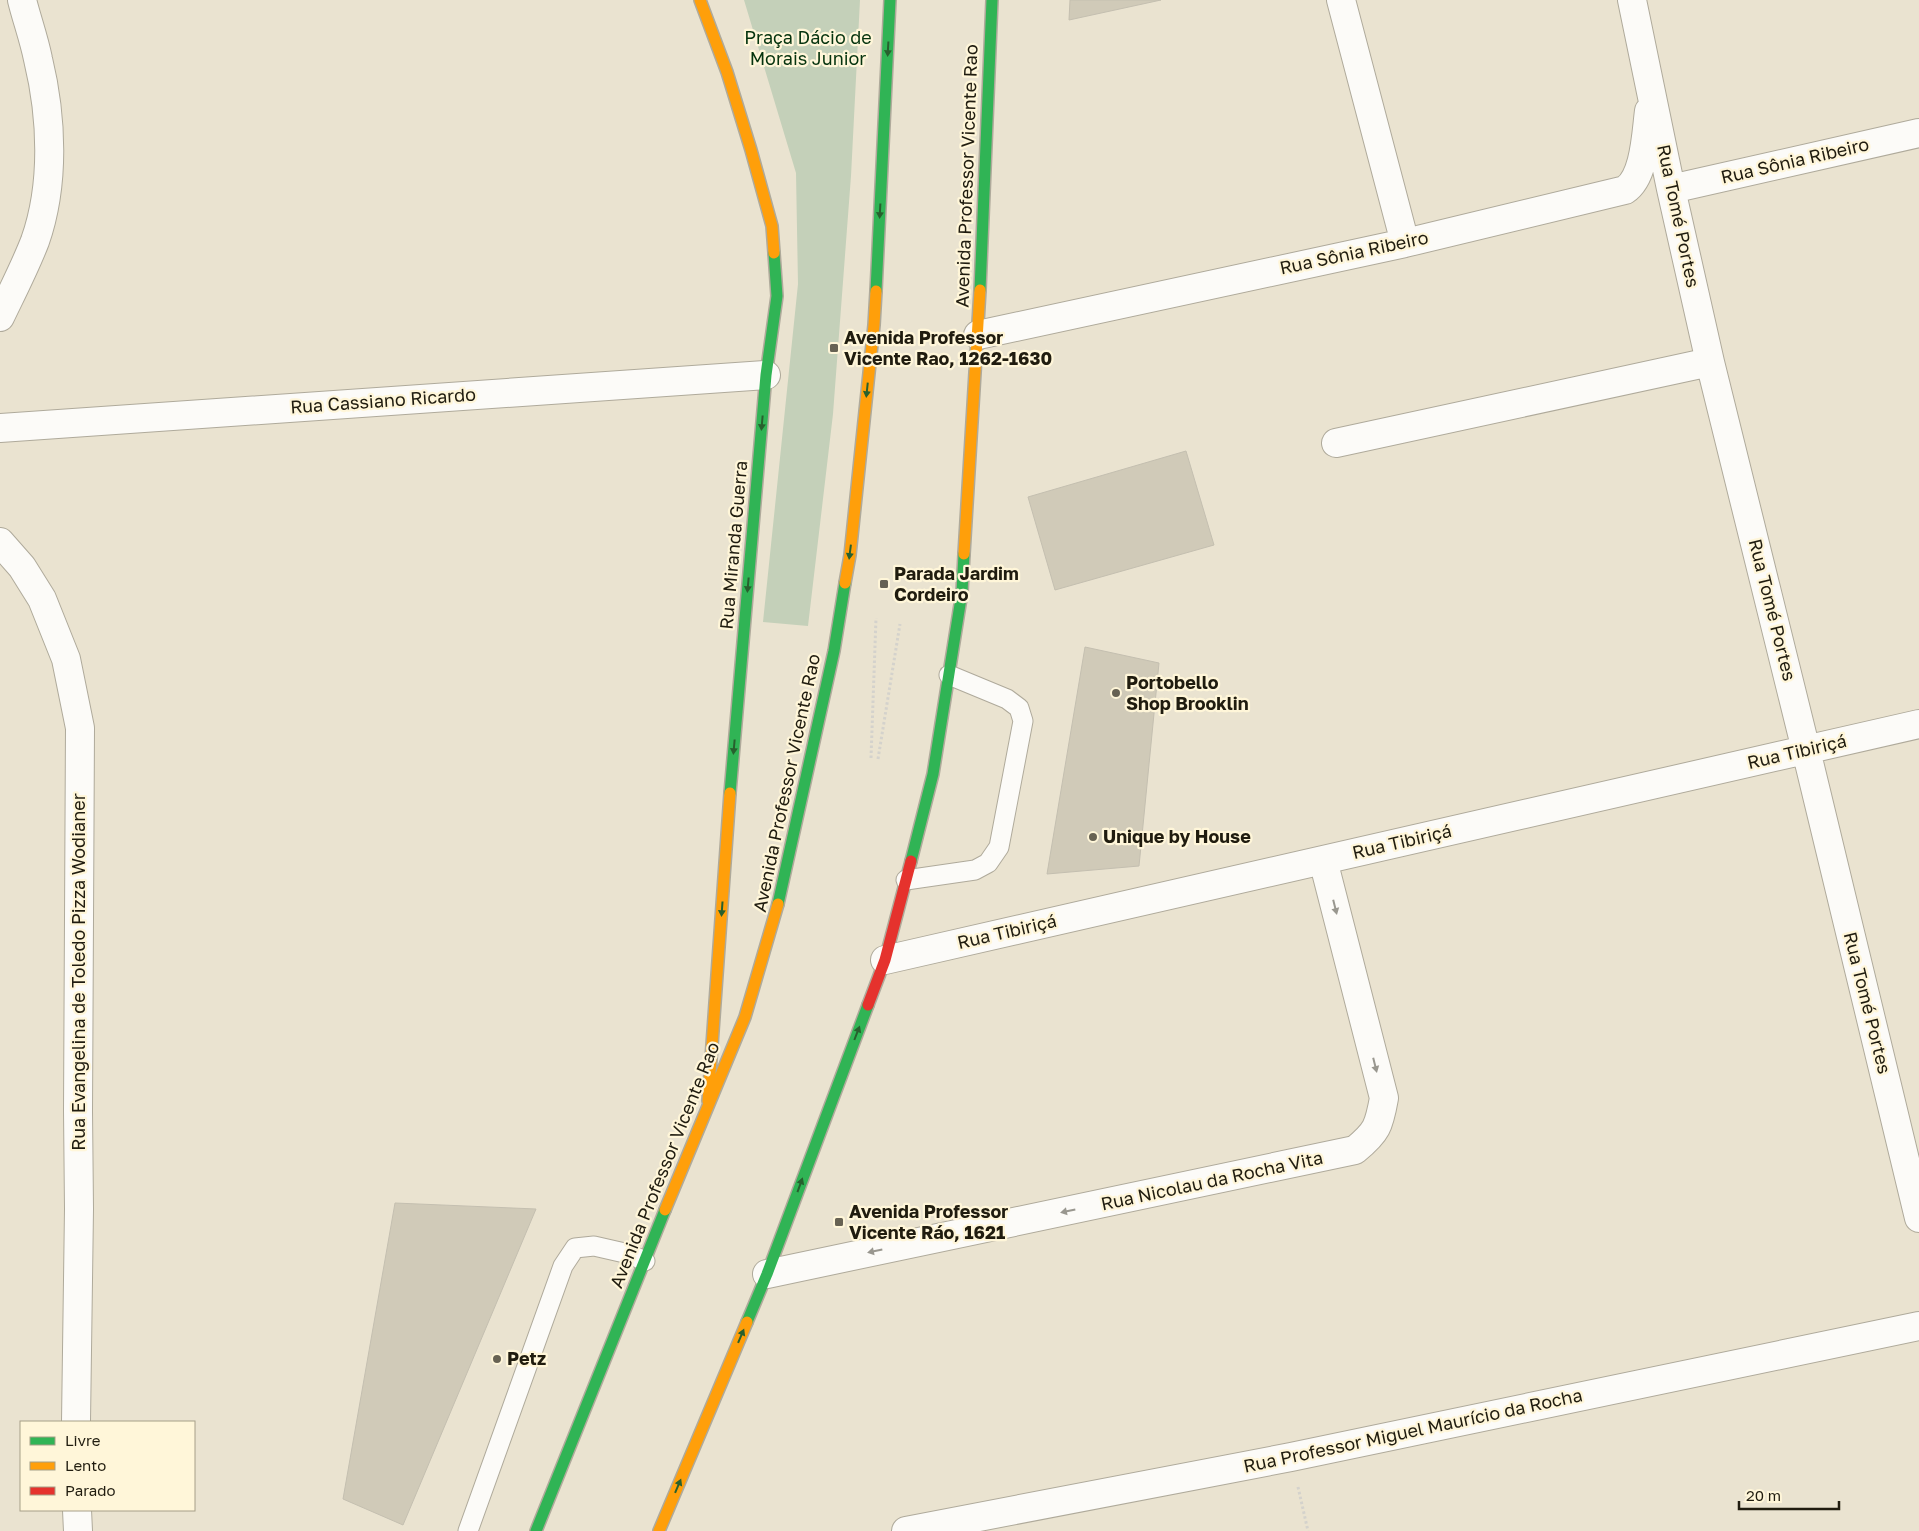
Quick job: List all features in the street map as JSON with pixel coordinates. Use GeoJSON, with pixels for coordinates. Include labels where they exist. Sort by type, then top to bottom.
{"type":"FeatureCollection","features":[{"type":"Feature","properties":{"kind":"main road","name":"Rua Miranda Guerra"},"geometry":{"type":"LineString","coordinates":[[700,0],[748,141],[772,226],[777,296],[766,375],[728,812],[708,1105]]}},
{"type":"Feature","properties":{"kind":"main road","name":"Avenida Professor Vicente Rao"},"geometry":{"type":"LineString","coordinates":[[536,1531],[745,1017],[776,914],[834,652],[847,575],[874,325],[890,0]]}},
{"type":"Feature","properties":{"kind":"main road","name":"Avenida Professor Vicente Rao"},"geometry":{"type":"LineString","coordinates":[[659,1531],[766,1274],[885,960],[933,774],[962,592],[978,334],[992,0]]}},
{"type":"Feature","properties":{"kind":"street"},"geometry":{"type":"LineString","coordinates":[[0,317],[35,240],[48,184],[49,137],[44,92],[38,60],[22,0]]}},
{"type":"Feature","properties":{"kind":"street"},"geometry":{"type":"LineString","coordinates":[[1341,0],[1405,243]]}},
{"type":"Feature","properties":{"kind":"street","name":"Rua Tomé Portes"},"geometry":{"type":"LineString","coordinates":[[1632,0],[1671,189],[1710,362],[1919,1218]]}},
{"type":"Feature","properties":{"kind":"street","name":"Rua Sônia Ribeiro"},"geometry":{"type":"LineString","coordinates":[[978,334],[1405,243],[1625,190],[1631,186],[1640,169],[1652,90]]}},
{"type":"Feature","properties":{"kind":"street","name":"Rua Sônia Ribeiro"},"geometry":{"type":"LineString","coordinates":[[1671,189],[1919,133]]}},
{"type":"Feature","properties":{"kind":"street"},"geometry":{"type":"LineString","coordinates":[[1336,442],[1710,362]]}},
{"type":"Feature","properties":{"kind":"street","name":"Rua Cassiano Ricardo"},"geometry":{"type":"LineString","coordinates":[[0,428],[766,375]]}},
{"type":"Feature","properties":{"kind":"street","name":"Rua Evangelina de Toledo Pizza Wodianer"},"geometry":{"type":"LineString","coordinates":[[0,542],[22,567],[42,600],[66,659],[80,728],[79,1209],[76,1421]]}},
{"type":"Feature","properties":{"kind":"street","name":"Rua Tibiriçá"},"geometry":{"type":"LineString","coordinates":[[885,960],[1919,724]]}},
{"type":"Feature","properties":{"kind":"street","name":"Rua Nicolau da Rocha Vita"},"geometry":{"type":"LineString","coordinates":[[766,1274],[1355,1150],[1371,1137],[1380,1120],[1384,1098],[1323,860]]}},
{"type":"Feature","properties":{"kind":"street","name":"Rua Professor Miguel Maurício da Rocha"},"geometry":{"type":"LineString","coordinates":[[906,1531],[1291,1457],[1919,1326]]}},
{"type":"Feature","properties":{"kind":"street"},"geometry":{"type":"LineString","coordinates":[[77,1511],[78,1531]]}},
{"type":"Feature","properties":{"kind":"lane"},"geometry":{"type":"LineString","coordinates":[[906,880],[975,870],[988,863],[999,847],[1023,721],[1019,708],[1007,700],[949,675]]}},
{"type":"Feature","properties":{"kind":"lane"},"geometry":{"type":"LineString","coordinates":[[468,1531],[563,1266],[575,1248],[594,1246],[629,1254],[645,1261]]}},
{"type":"Feature","properties":{"kind":"path"},"geometry":{"type":"LineString","coordinates":[[871,758],[876,618]]}},
{"type":"Feature","properties":{"kind":"path"},"geometry":{"type":"LineString","coordinates":[[878,760],[900,624]]}},
{"type":"Feature","properties":{"kind":"path"},"geometry":{"type":"LineString","coordinates":[[1291,1457],[1308,1531]]}},
{"type":"Feature","properties":{"kind":"green space","name":"Praça Dácio de Morais Junior"},"geometry":{"type":"Polygon","coordinates":[[[744,0],[860,0],[851,176],[833,414],[808,626],[763,622],[798,284],[796,173],[744,0]]]}},
{"type":"Feature","properties":{"kind":"building"},"geometry":{"type":"Polygon","coordinates":[[[1070,0],[1161,0],[1069,20],[1070,0]]]}},
{"type":"Feature","properties":{"kind":"building"},"geometry":{"type":"Polygon","coordinates":[[[1186,451],[1214,545],[1055,590],[1028,497],[1186,451]]]}},
{"type":"Feature","properties":{"kind":"building"},"geometry":{"type":"Polygon","coordinates":[[[1085,647],[1159,663],[1139,866],[1047,874],[1085,647]]]}},
{"type":"Feature","properties":{"kind":"building"},"geometry":{"type":"Polygon","coordinates":[[[395,1203],[536,1209],[403,1525],[343,1499],[395,1203]]]}},
{"type":"Feature","properties":{"kind":"traffic: fast"},"geometry":{"type":"LineString","coordinates":[[876,291],[890,0]]}},
{"type":"Feature","properties":{"kind":"traffic: fast"},"geometry":{"type":"LineString","coordinates":[[980,290],[992,0]]}},
{"type":"Feature","properties":{"kind":"traffic: fast"},"geometry":{"type":"LineString","coordinates":[[730,793],[766,375],[777,296],[774,253]]}},
{"type":"Feature","properties":{"kind":"traffic: fast"},"geometry":{"type":"LineString","coordinates":[[911,861],[933,774],[962,592],[964,554]]}},
{"type":"Feature","properties":{"kind":"traffic: fast"},"geometry":{"type":"LineString","coordinates":[[778,904],[834,651],[845,583]]}},
{"type":"Feature","properties":{"kind":"traffic: fast"},"geometry":{"type":"LineString","coordinates":[[747,1322],[767,1274],[868,1005]]}},
{"type":"Feature","properties":{"kind":"traffic: fast"},"geometry":{"type":"LineString","coordinates":[[536,1531],[665,1210]]}},
{"type":"Feature","properties":{"kind":"traffic: slow"},"geometry":{"type":"LineString","coordinates":[[700,0],[727,72],[751,150],[772,226],[774,253]]}},
{"type":"Feature","properties":{"kind":"traffic: slow"},"geometry":{"type":"LineString","coordinates":[[964,554],[980,290]]}},
{"type":"Feature","properties":{"kind":"traffic: slow"},"geometry":{"type":"LineString","coordinates":[[845,583],[850,555],[876,291]]}},
{"type":"Feature","properties":{"kind":"traffic: slow"},"geometry":{"type":"LineString","coordinates":[[708,1101],[730,793]]}},
{"type":"Feature","properties":{"kind":"traffic: slow"},"geometry":{"type":"LineString","coordinates":[[665,1210],[745,1017],[778,904]]}},
{"type":"Feature","properties":{"kind":"traffic: slow"},"geometry":{"type":"LineString","coordinates":[[659,1531],[747,1322]]}},
{"type":"Feature","properties":{"kind":"traffic: jam"},"geometry":{"type":"LineString","coordinates":[[868,1005],[885,960],[911,861]]}},
{"type":"Feature","properties":{"kind":"place","name":"Avenida Professor Vicente Rao, 1262-1630"},"geometry":{"type":"Point","coordinates":[834,348]}},
{"type":"Feature","properties":{"kind":"place","name":"Parada Jardim Cordeiro"},"geometry":{"type":"Point","coordinates":[884,584]}},
{"type":"Feature","properties":{"kind":"place","name":"Portobello Shop Brooklin"},"geometry":{"type":"Point","coordinates":[1116,693]}},
{"type":"Feature","properties":{"kind":"place","name":"Unique by House"},"geometry":{"type":"Point","coordinates":[1093,837]}},
{"type":"Feature","properties":{"kind":"place","name":"Avenida Professor Vicente Ráo, 1621"},"geometry":{"type":"Point","coordinates":[839,1222]}},
{"type":"Feature","properties":{"kind":"place","name":"Petz"},"geometry":{"type":"Point","coordinates":[497,1359]}}]}
